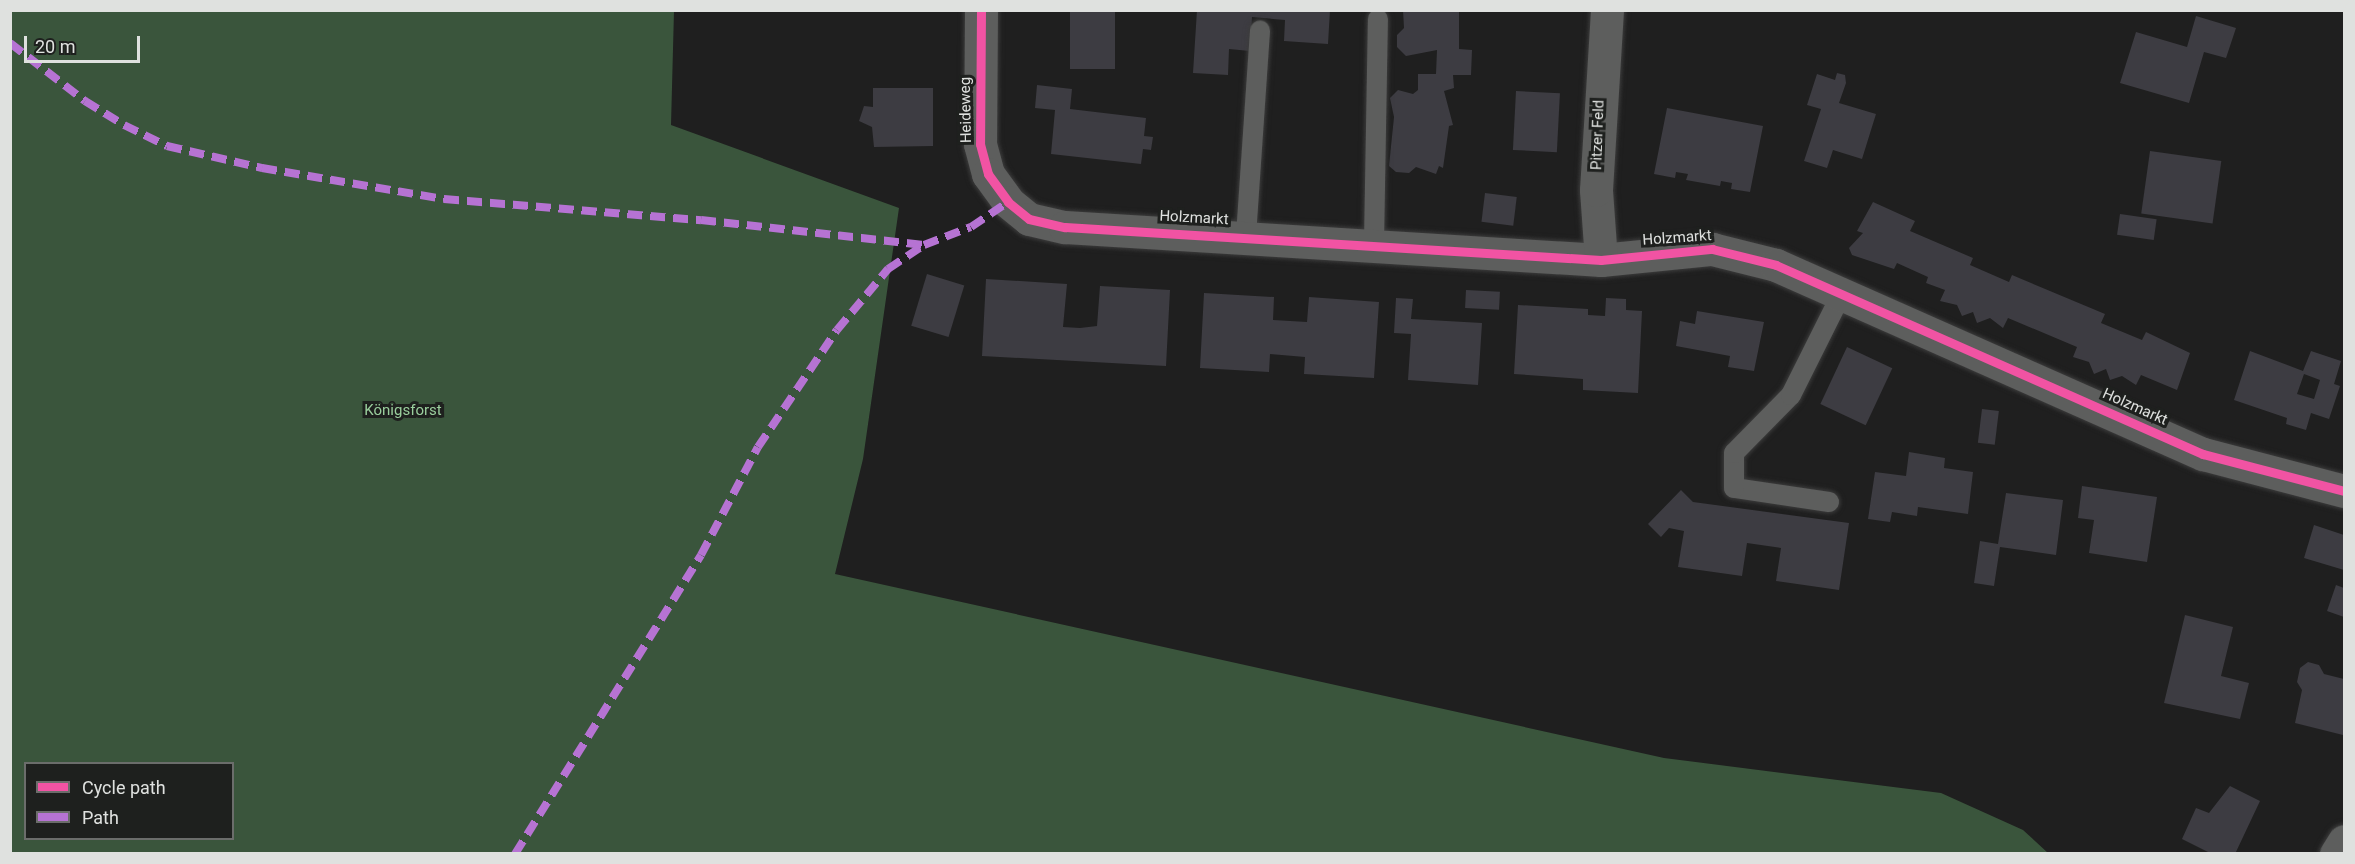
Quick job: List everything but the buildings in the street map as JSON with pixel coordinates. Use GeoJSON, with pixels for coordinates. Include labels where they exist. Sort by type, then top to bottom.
{"type":"FeatureCollection","features":[{"type":"Feature","properties":{"kind":"street","name":"Heideweg"},"geometry":{"type":"LineString","coordinates":[[981,10],[980,144],[988,174],[1008,202]]}},
{"type":"Feature","properties":{"kind":"street","name":"Pitzer Feld"},"geometry":{"type":"LineString","coordinates":[[1601,260],[1596,190],[1607,10]]}},
{"type":"Feature","properties":{"kind":"street","name":"Holzmarkt"},"geometry":{"type":"LineString","coordinates":[[1008,202],[1029,219],[1065,227],[1374,243],[1601,260],[1712,249],[1776,265],[2203,454],[2344,491]]}},
{"type":"Feature","properties":{"kind":"street"},"geometry":{"type":"LineString","coordinates":[[2336,854],[2344,841]]}},
{"type":"Feature","properties":{"kind":"lane"},"geometry":{"type":"LineString","coordinates":[[1374,243],[1378,19]]}},
{"type":"Feature","properties":{"kind":"lane"},"geometry":{"type":"LineString","coordinates":[[1246,236],[1260,30]]}},
{"type":"Feature","properties":{"kind":"lane"},"geometry":{"type":"LineString","coordinates":[[1828,502],[1734,488],[1734,453],[1791,395],[1842,293]]}},
{"type":"Feature","properties":{"kind":"green space","name":"Königsforst"},"geometry":{"type":"Polygon","coordinates":[[[10,11],[674,11],[671,125],[899,208],[863,459],[835,574],[1664,758],[1941,793],[2023,830],[2048,853],[11,853],[10,11]]]}},
{"type":"Feature","properties":{"kind":"marked path"},"geometry":{"type":"LineString","coordinates":[[10,43],[85,101],[124,125],[167,146],[262,168],[444,199],[701,220],[924,245]]}},
{"type":"Feature","properties":{"kind":"marked path"},"geometry":{"type":"LineString","coordinates":[[515,854],[701,555],[758,447],[837,330],[888,269],[924,245],[971,227],[1008,202]]}},
{"type":"Feature","properties":{"kind":"cycle path"},"geometry":{"type":"LineString","coordinates":[[981,10],[980,144],[988,174],[1008,202],[1029,219],[1065,227],[1601,260],[1712,249],[1776,265],[2203,454],[2344,491]]}}]}
